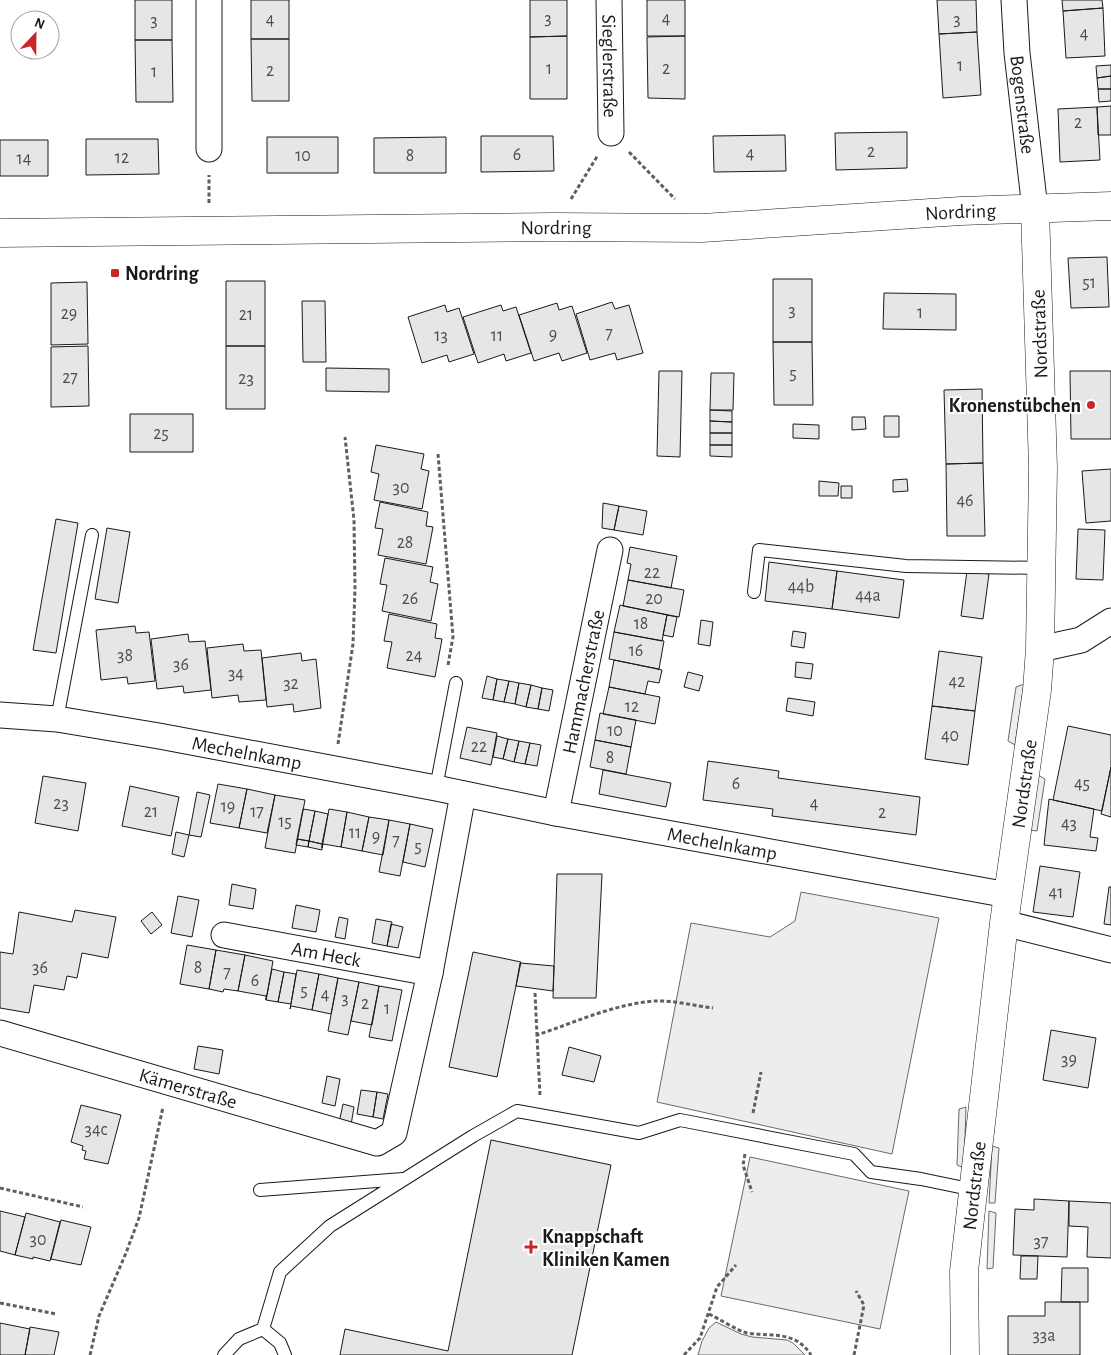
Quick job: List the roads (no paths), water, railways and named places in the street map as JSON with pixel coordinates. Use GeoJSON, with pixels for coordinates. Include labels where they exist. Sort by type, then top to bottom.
{"type":"FeatureCollection","features":[{"type":"Feature","properties":{"kind":"street"},"geometry":{"type":"LineString","coordinates":[[209,0],[209,149]]}},
{"type":"Feature","properties":{"kind":"street","name":"Sieglerstraße"},"geometry":{"type":"LineString","coordinates":[[609,0],[611,133]]}},
{"type":"Feature","properties":{"kind":"street","name":"Bogenstraße"},"geometry":{"type":"LineString","coordinates":[[1014,0],[1017,53],[1035,209]]}},
{"type":"Feature","properties":{"kind":"street","name":"Nordring"},"geometry":{"type":"LineString","coordinates":[[0,233],[554,227],[702,228],[961,211],[1111,206]]}},
{"type":"Feature","properties":{"kind":"street","name":"Nordstraße"},"geometry":{"type":"LineString","coordinates":[[965,1355],[964,1271],[1004,923],[1037,690],[1040,649],[1043,468],[1035,209]]}},
{"type":"Feature","properties":{"kind":"street","name":"Hammacherstraße"},"geometry":{"type":"LineString","coordinates":[[556,814],[610,550]]}},
{"type":"Feature","properties":{"kind":"street"},"geometry":{"type":"LineString","coordinates":[[1040,649],[1081,640],[1111,621]]}},
{"type":"Feature","properties":{"kind":"street","name":"Mechelnkamp"},"geometry":{"type":"LineString","coordinates":[[0,714],[57,719],[159,736],[436,788],[556,814],[1008,895]]}},
{"type":"Feature","properties":{"kind":"street"},"geometry":{"type":"LineString","coordinates":[[430,973],[463,794]]}},
{"type":"Feature","properties":{"kind":"street"},"geometry":{"type":"LineString","coordinates":[[1004,923],[1111,950]]}},
{"type":"Feature","properties":{"kind":"street","name":"Am Heck"},"geometry":{"type":"LineString","coordinates":[[224,935],[430,973]]}},
{"type":"Feature","properties":{"kind":"street","name":"Kämerstraße"},"geometry":{"type":"LineString","coordinates":[[0,1033],[377,1143],[394,1132],[430,973]]}},
{"type":"Feature","properties":{"kind":"lane"},"geometry":{"type":"LineString","coordinates":[[57,719],[92,536]]}},
{"type":"Feature","properties":{"kind":"lane"},"geometry":{"type":"LineString","coordinates":[[754,592],[759,550],[906,566],[1042,568]]}},
{"type":"Feature","properties":{"kind":"lane"},"geometry":{"type":"LineString","coordinates":[[436,788],[456,683]]}},
{"type":"Feature","properties":{"kind":"lane"},"geometry":{"type":"LineString","coordinates":[[263,1329],[280,1272],[330,1226],[405,1178],[517,1111],[640,1133],[680,1120],[854,1154],[871,1172],[921,1179],[974,1190]]}},
{"type":"Feature","properties":{"kind":"lane"},"geometry":{"type":"LineString","coordinates":[[260,1190],[405,1178]]}},
{"type":"Feature","properties":{"kind":"lane"},"geometry":{"type":"LineString","coordinates":[[224,1355],[238,1339],[263,1329]]}},
{"type":"Feature","properties":{"kind":"lane"},"geometry":{"type":"LineString","coordinates":[[263,1329],[280,1343],[285,1355]]}},
{"type":"Feature","properties":{"kind":"place","name":"Nordring"},"geometry":{"type":"Point","coordinates":[115,273]}},
{"type":"Feature","properties":{"kind":"place","name":"Kronenstübchen"},"geometry":{"type":"Point","coordinates":[1091,405]}},
{"type":"Feature","properties":{"kind":"place","name":"Knappschaft Kliniken Kamen"},"geometry":{"type":"Point","coordinates":[531,1247]}}]}
